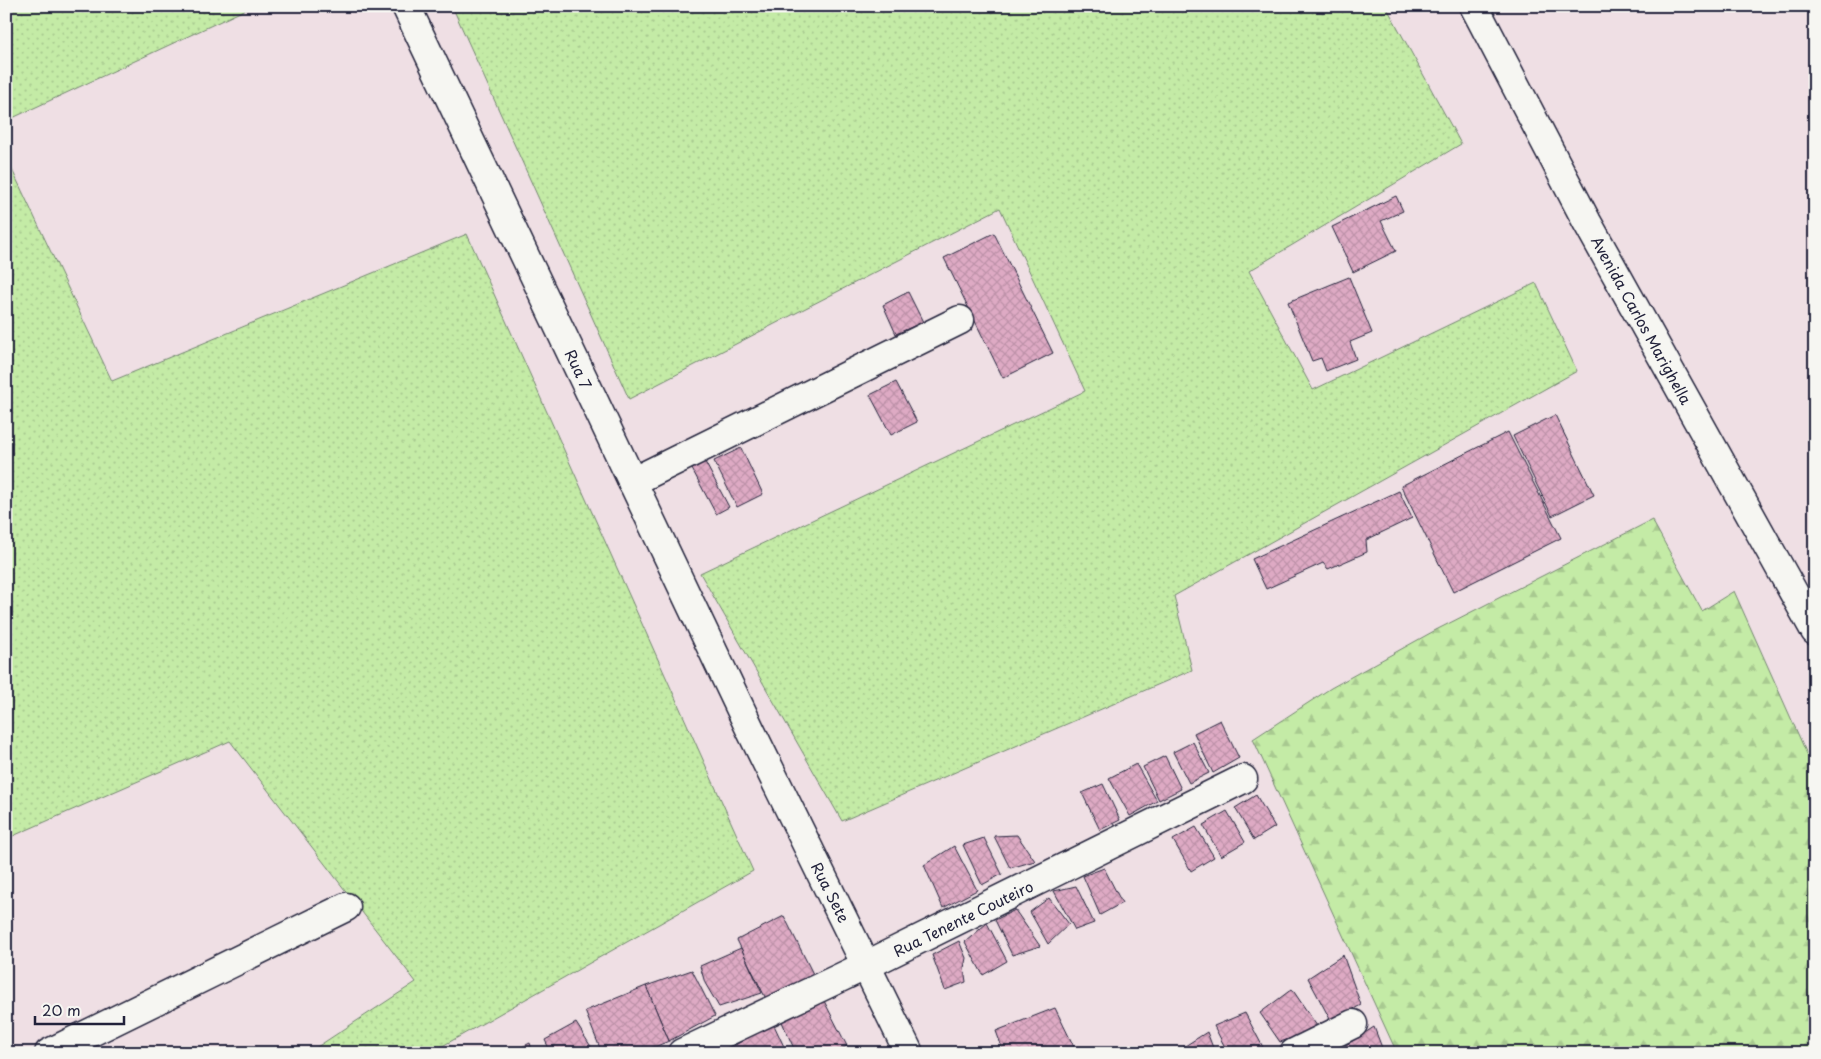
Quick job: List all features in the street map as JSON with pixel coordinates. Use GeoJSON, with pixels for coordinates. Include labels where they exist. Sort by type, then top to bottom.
{"type":"FeatureCollection","features":[{"type":"Feature","properties":{"kind":"street","name":"Rua 7"},"geometry":{"type":"LineString","coordinates":[[406,6],[751,731]]}},
{"type":"Feature","properties":{"kind":"street","name":"Avenida Carlos Marighella"},"geometry":{"type":"LineString","coordinates":[[1474,6],[1587,222],[1815,631]]}},
{"type":"Feature","properties":{"kind":"street"},"geometry":{"type":"LineString","coordinates":[[632,482],[960,320]]}},
{"type":"Feature","properties":{"kind":"street","name":"Rua Sete"},"geometry":{"type":"LineString","coordinates":[[751,731],[909,1053]]}},
{"type":"Feature","properties":{"kind":"street","name":"Rua Tenente Couteiro"},"geometry":{"type":"LineString","coordinates":[[682,1053],[867,965],[1243,779]]}},
{"type":"Feature","properties":{"kind":"street"},"geometry":{"type":"LineString","coordinates":[[49,1053],[346,907]]}},
{"type":"Feature","properties":{"kind":"street"},"geometry":{"type":"LineString","coordinates":[[1294,1053],[1353,1024]]}},
{"type":"Feature","properties":{"kind":"path"},"geometry":{"type":"LineString","coordinates":[[1815,58],[1812,67],[1811,103],[1815,115]]}},
{"type":"Feature","properties":{"kind":"green space"},"geometry":{"type":"Polygon","coordinates":[[[6,6],[253,6],[6,121],[6,6]]]}},
{"type":"Feature","properties":{"kind":"green space"},"geometry":{"type":"Polygon","coordinates":[[[452,6],[1386,6],[1461,144],[1249,271],[1313,390],[1536,283],[1577,371],[1174,596],[1192,670],[842,821],[700,573],[1085,391],[1000,208],[629,399],[452,6]]]}},
{"type":"Feature","properties":{"kind":"green space"},"geometry":{"type":"Polygon","coordinates":[[[6,157],[112,381],[467,234],[753,871],[430,1053],[315,1053],[314,1049],[416,982],[230,741],[6,839],[6,157]]]}},
{"type":"Feature","properties":{"kind":"green space"},"geometry":{"type":"Polygon","coordinates":[[[1652,520],[1702,611],[1734,591],[1815,772],[1815,1053],[1397,1053],[1253,739],[1331,688],[1434,631],[1652,520]]]}},
{"type":"Feature","properties":{"kind":"building"},"geometry":{"type":"Polygon","coordinates":[[[1396,196],[1403,211],[1381,221],[1396,251],[1353,272],[1332,227],[1396,196]]]}},
{"type":"Feature","properties":{"kind":"building"},"geometry":{"type":"Polygon","coordinates":[[[994,233],[1053,353],[1003,378],[944,258],[994,233]]]}},
{"type":"Feature","properties":{"kind":"building"},"geometry":{"type":"Polygon","coordinates":[[[1349,277],[1372,333],[1350,342],[1356,359],[1326,371],[1321,358],[1312,361],[1288,302],[1349,277]]]}},
{"type":"Feature","properties":{"kind":"building"},"geometry":{"type":"Polygon","coordinates":[[[908,292],[923,322],[896,334],[883,305],[908,292]]]}},
{"type":"Feature","properties":{"kind":"building"},"geometry":{"type":"Polygon","coordinates":[[[896,382],[917,422],[891,435],[870,395],[896,382]]]}},
{"type":"Feature","properties":{"kind":"building"},"geometry":{"type":"Polygon","coordinates":[[[1555,415],[1594,495],[1552,516],[1513,436],[1555,415]]]}},
{"type":"Feature","properties":{"kind":"building"},"geometry":{"type":"Polygon","coordinates":[[[1508,432],[1561,538],[1453,592],[1401,486],[1508,432]]]}},
{"type":"Feature","properties":{"kind":"building"},"geometry":{"type":"Polygon","coordinates":[[[741,448],[763,494],[737,507],[714,461],[741,448]]]}},
{"type":"Feature","properties":{"kind":"building"},"geometry":{"type":"Polygon","coordinates":[[[705,462],[729,507],[716,514],[692,469],[705,462]]]}},
{"type":"Feature","properties":{"kind":"building"},"geometry":{"type":"Polygon","coordinates":[[[1399,491],[1412,518],[1366,540],[1367,552],[1328,569],[1323,563],[1266,589],[1252,559],[1399,491]]]}},
{"type":"Feature","properties":{"kind":"building"},"geometry":{"type":"Polygon","coordinates":[[[1220,720],[1239,758],[1213,773],[1194,733],[1220,720]]]}},
{"type":"Feature","properties":{"kind":"building"},"geometry":{"type":"Polygon","coordinates":[[[1193,742],[1209,773],[1189,783],[1173,752],[1193,742]]]}},
{"type":"Feature","properties":{"kind":"building"},"geometry":{"type":"Polygon","coordinates":[[[1165,756],[1181,789],[1159,800],[1143,767],[1165,756]]]}},
{"type":"Feature","properties":{"kind":"building"},"geometry":{"type":"Polygon","coordinates":[[[1136,764],[1157,801],[1130,816],[1109,778],[1136,764]]]}},
{"type":"Feature","properties":{"kind":"building"},"geometry":{"type":"Polygon","coordinates":[[[1103,784],[1120,820],[1100,830],[1082,793],[1103,784]]]}},
{"type":"Feature","properties":{"kind":"building"},"geometry":{"type":"Polygon","coordinates":[[[1256,795],[1275,827],[1254,840],[1235,808],[1256,795]]]}},
{"type":"Feature","properties":{"kind":"building"},"geometry":{"type":"Polygon","coordinates":[[[1227,811],[1245,842],[1221,856],[1203,825],[1227,811]]]}},
{"type":"Feature","properties":{"kind":"building"},"geometry":{"type":"Polygon","coordinates":[[[1196,827],[1214,857],[1191,871],[1173,840],[1196,827]]]}},
{"type":"Feature","properties":{"kind":"building"},"geometry":{"type":"Polygon","coordinates":[[[1017,835],[1035,861],[1010,868],[994,836],[1017,835]]]}},
{"type":"Feature","properties":{"kind":"building"},"geometry":{"type":"Polygon","coordinates":[[[984,838],[1002,874],[982,885],[963,845],[984,838]]]}},
{"type":"Feature","properties":{"kind":"building"},"geometry":{"type":"Polygon","coordinates":[[[954,846],[977,890],[943,908],[924,865],[954,846]]]}},
{"type":"Feature","properties":{"kind":"building"},"geometry":{"type":"Polygon","coordinates":[[[1104,868],[1122,903],[1100,915],[1083,876],[1104,868]]]}},
{"type":"Feature","properties":{"kind":"building"},"geometry":{"type":"Polygon","coordinates":[[[1076,886],[1094,923],[1075,930],[1054,891],[1076,886]]]}},
{"type":"Feature","properties":{"kind":"building"},"geometry":{"type":"Polygon","coordinates":[[[1049,898],[1069,924],[1048,944],[1030,912],[1049,898]]]}},
{"type":"Feature","properties":{"kind":"building"},"geometry":{"type":"Polygon","coordinates":[[[1015,910],[1040,946],[1012,955],[995,920],[1015,910]]]}},
{"type":"Feature","properties":{"kind":"building"},"geometry":{"type":"Polygon","coordinates":[[[784,916],[815,978],[767,1001],[737,940],[784,916]]]}},
{"type":"Feature","properties":{"kind":"building"},"geometry":{"type":"Polygon","coordinates":[[[987,923],[1007,961],[983,975],[965,942],[987,923]]]}},
{"type":"Feature","properties":{"kind":"building"},"geometry":{"type":"Polygon","coordinates":[[[959,941],[966,958],[964,968],[966,982],[945,990],[932,955],[959,941]]]}},
{"type":"Feature","properties":{"kind":"building"},"geometry":{"type":"Polygon","coordinates":[[[741,948],[762,993],[719,1007],[705,983],[700,966],[741,948]]]}},
{"type":"Feature","properties":{"kind":"building"},"geometry":{"type":"Polygon","coordinates":[[[1343,955],[1361,1005],[1331,1021],[1308,978],[1343,955]]]}},
{"type":"Feature","properties":{"kind":"building"},"geometry":{"type":"Polygon","coordinates":[[[692,970],[715,1016],[669,1041],[646,986],[692,970]]]}},
{"type":"Feature","properties":{"kind":"building"},"geometry":{"type":"Polygon","coordinates":[[[646,986],[669,1041],[640,1053],[602,1053],[585,1011],[646,986]]]}},
{"type":"Feature","properties":{"kind":"building"},"geometry":{"type":"Polygon","coordinates":[[[1292,989],[1319,1029],[1280,1042],[1260,1013],[1292,989]]]}},
{"type":"Feature","properties":{"kind":"building"},"geometry":{"type":"Polygon","coordinates":[[[821,995],[847,1046],[834,1053],[796,1053],[778,1013],[821,995]]]}},
{"type":"Feature","properties":{"kind":"building"},"geometry":{"type":"Polygon","coordinates":[[[1055,1008],[1077,1053],[1004,1053],[996,1031],[1055,1008]]]}},
{"type":"Feature","properties":{"kind":"building"},"geometry":{"type":"Polygon","coordinates":[[[1245,1013],[1266,1053],[1228,1053],[1214,1026],[1245,1013]]]}},
{"type":"Feature","properties":{"kind":"building"},"geometry":{"type":"Polygon","coordinates":[[[576,1023],[595,1053],[551,1053],[545,1040],[576,1023]]]}},
{"type":"Feature","properties":{"kind":"building"},"geometry":{"type":"Polygon","coordinates":[[[773,1023],[787,1053],[735,1053],[732,1047],[773,1023]]]}},
{"type":"Feature","properties":{"kind":"building"},"geometry":{"type":"Polygon","coordinates":[[[1374,1027],[1384,1053],[1341,1053],[1340,1049],[1374,1027]]]}},
{"type":"Feature","properties":{"kind":"building"},"geometry":{"type":"Polygon","coordinates":[[[1207,1032],[1215,1053],[1174,1053],[1207,1032]]]}},
{"type":"Feature","properties":{"kind":"building"},"geometry":{"type":"Polygon","coordinates":[[[530,1043],[533,1053],[510,1053],[530,1043]]]}}]}
